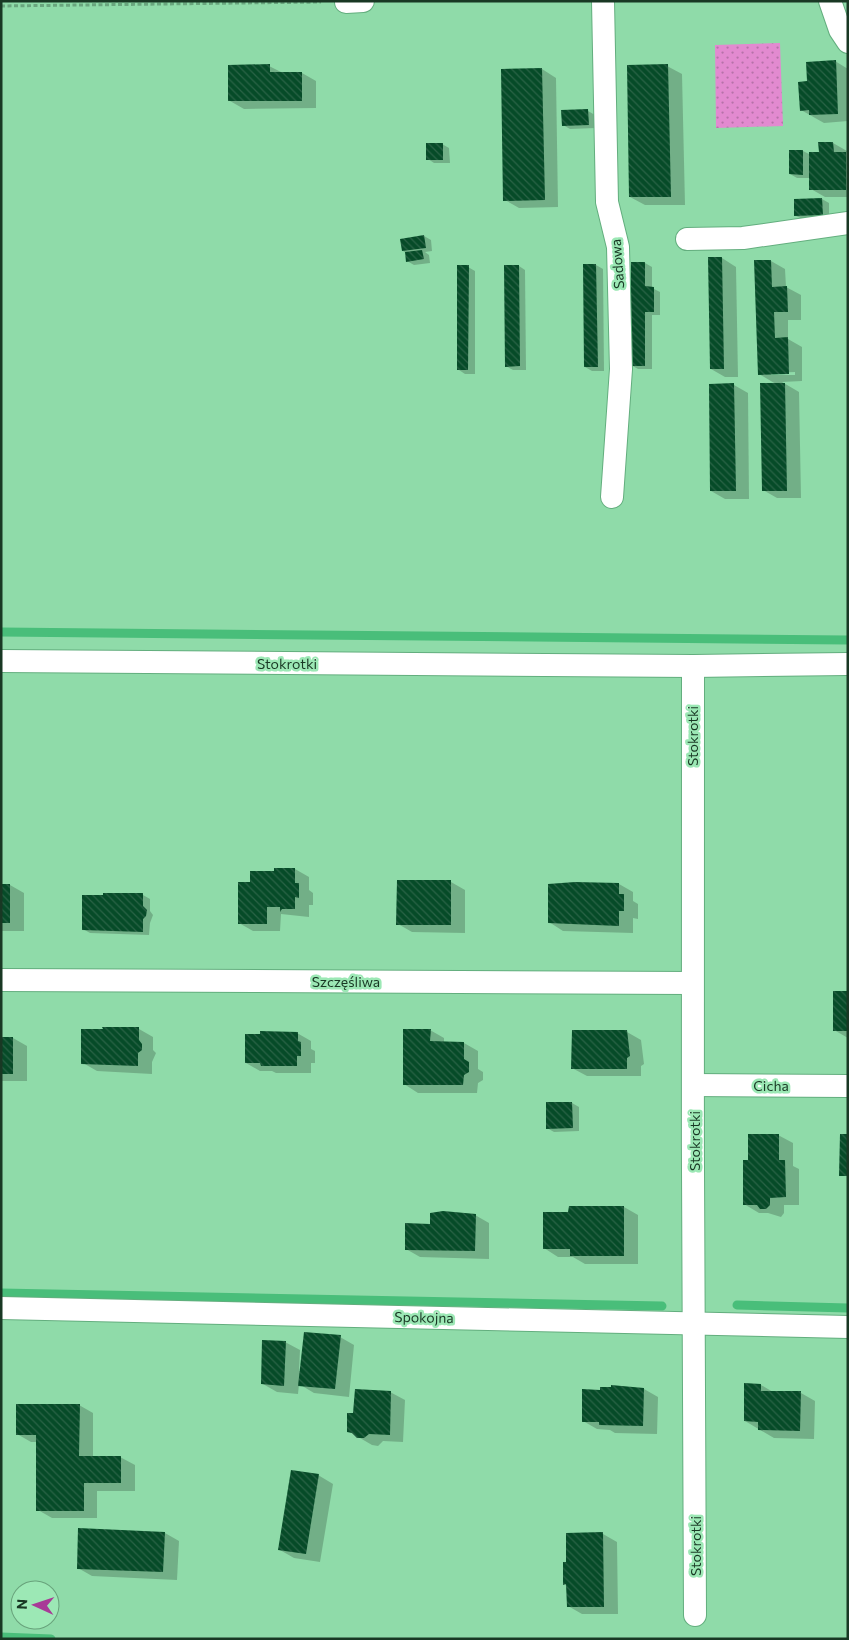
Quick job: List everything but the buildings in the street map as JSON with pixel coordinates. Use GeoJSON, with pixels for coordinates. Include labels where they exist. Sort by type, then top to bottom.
{"type":"FeatureCollection","features":[{"type":"Feature","properties":{"kind":"street"},"geometry":{"type":"LineString","coordinates":[[346,2],[363,1]]}},
{"type":"Feature","properties":{"kind":"street","name":"Sadowa"},"geometry":{"type":"LineString","coordinates":[[603,1],[607,202],[618,247],[621,369],[612,497]]}},
{"type":"Feature","properties":{"kind":"street"},"geometry":{"type":"LineString","coordinates":[[830,1],[840,30],[848,42]]}},
{"type":"Feature","properties":{"kind":"street"},"geometry":{"type":"LineString","coordinates":[[688,239],[743,238],[848,223]]}},
{"type":"Feature","properties":{"kind":"street","name":"Stokrotki"},"geometry":{"type":"LineString","coordinates":[[1,661],[693,666],[848,664]]}},
{"type":"Feature","properties":{"kind":"street","name":"Stokrotki"},"geometry":{"type":"LineString","coordinates":[[693,666],[690,983],[693,1085],[695,1615]]}},
{"type":"Feature","properties":{"kind":"street","name":"Szczęśliwa"},"geometry":{"type":"LineString","coordinates":[[1,980],[690,983]]}},
{"type":"Feature","properties":{"kind":"street","name":"Cicha"},"geometry":{"type":"LineString","coordinates":[[693,1085],[848,1086]]}},
{"type":"Feature","properties":{"kind":"street","name":"Spokojna"},"geometry":{"type":"LineString","coordinates":[[1,1308],[848,1326]]}},
{"type":"Feature","properties":{"kind":"path"},"geometry":{"type":"LineString","coordinates":[[1,6],[346,2]]}},
{"type":"Feature","properties":{"kind":"shaded area"},"geometry":{"type":"Polygon","coordinates":[[[780,43],[783,126],[716,128],[715,45],[780,43]]]}},
{"type":"Feature","properties":{"kind":"waterway"},"geometry":{"type":"LineString","coordinates":[[1,632],[848,640]]}},
{"type":"Feature","properties":{"kind":"waterway"},"geometry":{"type":"LineString","coordinates":[[1,1293],[662,1306]]}},
{"type":"Feature","properties":{"kind":"waterway"},"geometry":{"type":"LineString","coordinates":[[737,1305],[848,1308]]}},
{"type":"Feature","properties":{"kind":"waterway"},"geometry":{"type":"LineString","coordinates":[[1,1637],[51,1639]]}}]}
